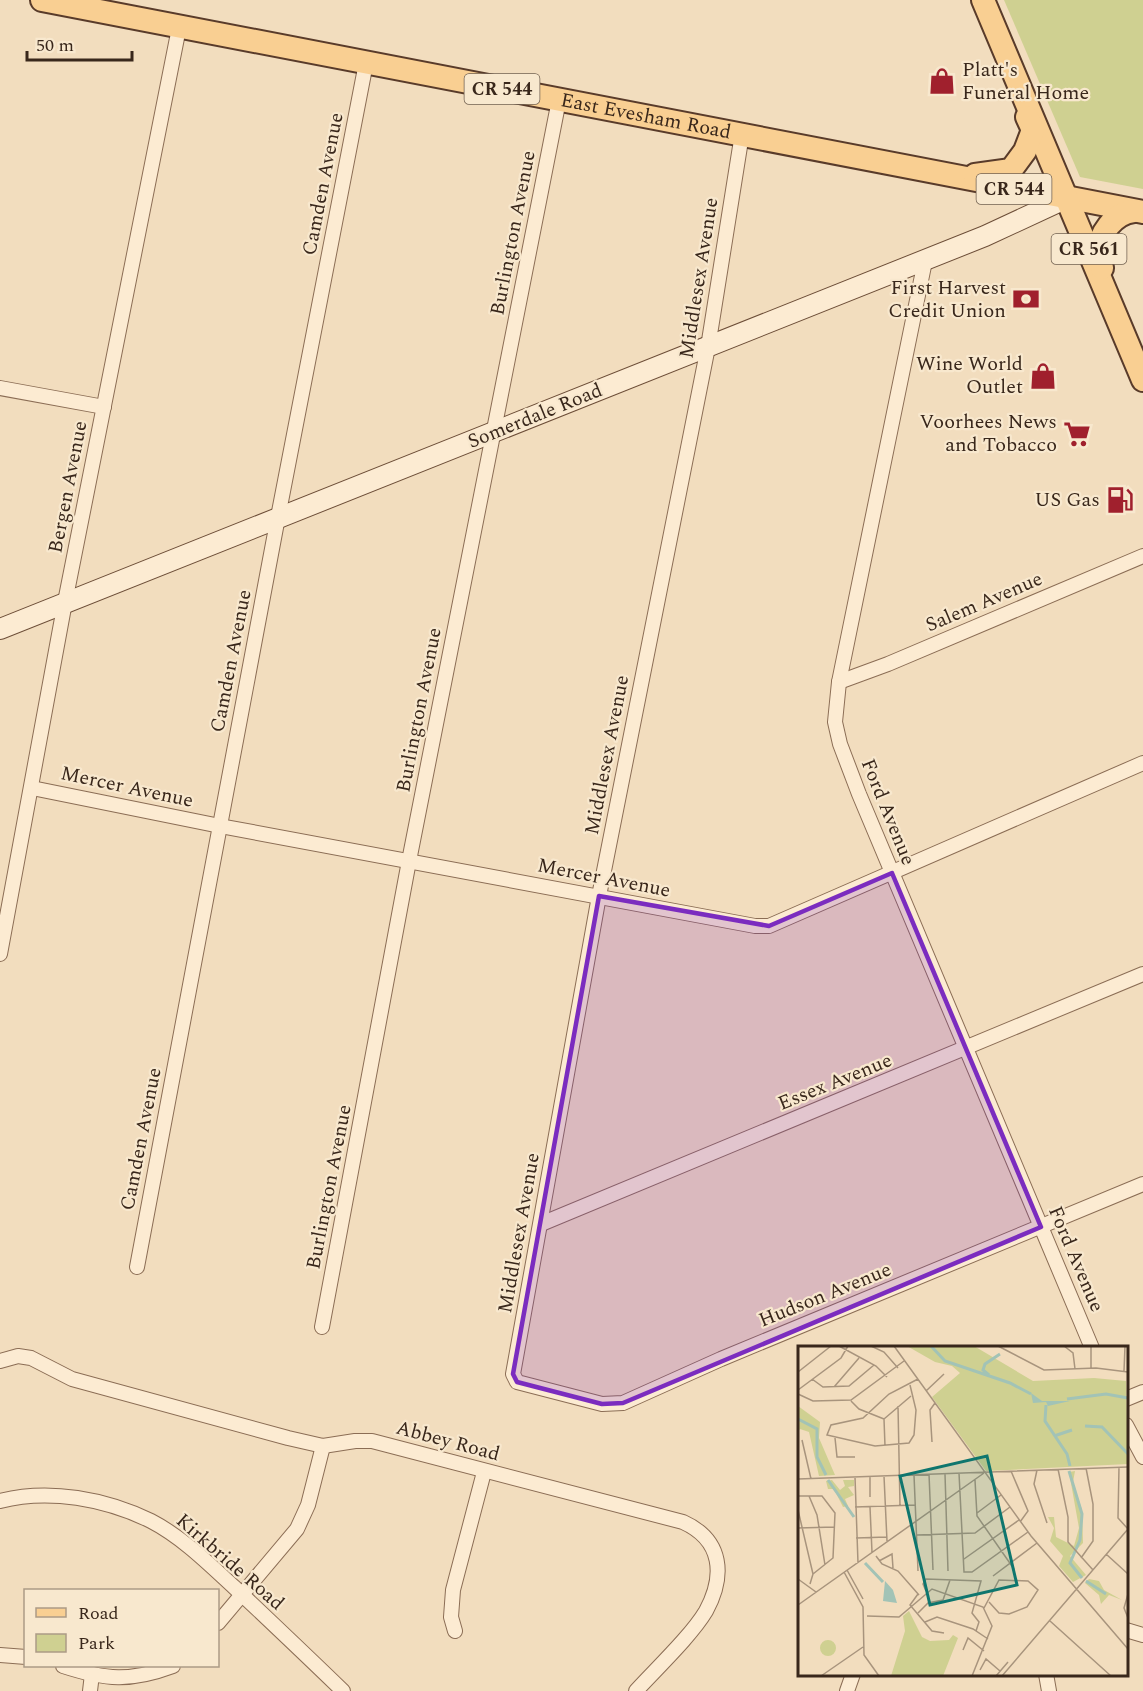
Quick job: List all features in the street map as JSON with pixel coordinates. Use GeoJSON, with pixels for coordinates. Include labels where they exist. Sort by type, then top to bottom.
{"type":"FeatureCollection","features":[{"type":"Feature","properties":{"kind":"main road","name":"East Evesham Road"},"geometry":{"type":"LineString","coordinates":[[42,0],[1139,212]]}},
{"type":"Feature","properties":{"kind":"main road","name":"CR 561"},"geometry":{"type":"LineString","coordinates":[[982,0],[1143,380]]}},
{"type":"Feature","properties":{"kind":"main road"},"geometry":{"type":"LineString","coordinates":[[962,178],[1011,170],[1025,151],[1033,130],[1027,117],[1030,110]]}},
{"type":"Feature","properties":{"kind":"main road","name":"Somerdale Road"},"geometry":{"type":"LineString","coordinates":[[0,629],[925,261],[986,236],[1067,198]]}},
{"type":"Feature","properties":{"kind":"main road"},"geometry":{"type":"LineString","coordinates":[[1099,275],[1102,267],[1098,257],[1099,244],[1104,233],[1112,222],[1122,215],[1139,212]]}},
{"type":"Feature","properties":{"kind":"street","name":"Bergen Avenue"},"geometry":{"type":"LineString","coordinates":[[0,954],[65,602],[179,28]]}},
{"type":"Feature","properties":{"kind":"street","name":"Camden Avenue"},"geometry":{"type":"LineString","coordinates":[[137,1267],[366,63]]}},
{"type":"Feature","properties":{"kind":"street","name":"Burlington Avenue"},"geometry":{"type":"LineString","coordinates":[[322,1327],[409,861],[559,100]]}},
{"type":"Feature","properties":{"kind":"street","name":"Middlesex Avenue"},"geometry":{"type":"LineString","coordinates":[[517,1382],[513,1374],[599,896],[708,347],[742,134]]}},
{"type":"Feature","properties":{"kind":"street","name":"Ford Avenue"},"geometry":{"type":"LineString","coordinates":[[925,261],[839,682],[835,722],[840,744],[892,873],[1092,1346]]}},
{"type":"Feature","properties":{"kind":"street"},"geometry":{"type":"LineString","coordinates":[[0,388],[104,407]]}},
{"type":"Feature","properties":{"kind":"street","name":"Salem Avenue"},"geometry":{"type":"LineString","coordinates":[[839,682],[888,664],[1143,556]]}},
{"type":"Feature","properties":{"kind":"street","name":"Mercer Avenue"},"geometry":{"type":"LineString","coordinates":[[32,788],[220,826],[755,926],[769,926],[1143,763]]}},
{"type":"Feature","properties":{"kind":"street","name":"Essex Avenue"},"geometry":{"type":"LineString","coordinates":[[541,1224],[1143,974]]}},
{"type":"Feature","properties":{"kind":"street","name":"Hudson Avenue"},"geometry":{"type":"LineString","coordinates":[[517,1382],[602,1404],[623,1403],[721,1359],[1143,1184]]}},
{"type":"Feature","properties":{"kind":"street","name":"Abbey Road"},"geometry":{"type":"LineString","coordinates":[[0,1361],[18,1356],[31,1358],[87,1384],[323,1446],[372,1441],[683,1522],[694,1527],[713,1548],[718,1579],[706,1611],[698,1622],[636,1691]]}},
{"type":"Feature","properties":{"kind":"street"},"geometry":{"type":"LineString","coordinates":[[1128,1398],[1143,1392]]}},
{"type":"Feature","properties":{"kind":"street"},"geometry":{"type":"LineString","coordinates":[[1128,1429],[1143,1457]]}},
{"type":"Feature","properties":{"kind":"street"},"geometry":{"type":"LineString","coordinates":[[219,1622],[297,1529],[308,1505],[323,1446]]}},
{"type":"Feature","properties":{"kind":"street"},"geometry":{"type":"LineString","coordinates":[[454,1631],[451,1617],[453,1590],[484,1472]]}},
{"type":"Feature","properties":{"kind":"street","name":"Kirkbride Road"},"geometry":{"type":"LineString","coordinates":[[0,1501],[36,1496],[75,1497],[124,1509],[153,1522],[208,1563],[343,1691]]}},
{"type":"Feature","properties":{"kind":"street"},"geometry":{"type":"LineString","coordinates":[[1128,1631],[1143,1635]]}},
{"type":"Feature","properties":{"kind":"street"},"geometry":{"type":"LineString","coordinates":[[0,1655],[24,1657]]}},
{"type":"Feature","properties":{"kind":"street"},"geometry":{"type":"LineString","coordinates":[[69,1667],[92,1674],[112,1672],[132,1678],[169,1667]]}},
{"type":"Feature","properties":{"kind":"street"},"geometry":{"type":"LineString","coordinates":[[90,1691],[92,1674]]}},
{"type":"Feature","properties":{"kind":"street"},"geometry":{"type":"LineString","coordinates":[[848,1691],[853,1676]]}},
{"type":"Feature","properties":{"kind":"street"},"geometry":{"type":"LineString","coordinates":[[1046,1676],[1049,1691]]}},
{"type":"Feature","properties":{"kind":"highlighted area"},"geometry":{"type":"Polygon","coordinates":[[[892,873],[1041,1227],[623,1403],[602,1404],[517,1382],[513,1374],[599,896],[769,926],[892,873]]]}},
{"type":"Feature","properties":{"kind":"green space"},"geometry":{"type":"Polygon","coordinates":[[[1004,0],[1143,0],[1143,189],[1080,177],[1004,0]]]}},
{"type":"Feature","properties":{"kind":"place","name":"Platt's Funeral Home"},"geometry":{"type":"Point","coordinates":[942,81]}},
{"type":"Feature","properties":{"kind":"place","name":"First Harvest Credit Union"},"geometry":{"type":"Point","coordinates":[1026,299]}},
{"type":"Feature","properties":{"kind":"place","name":"Wine World Outlet"},"geometry":{"type":"Point","coordinates":[1043,376]}},
{"type":"Feature","properties":{"kind":"place","name":"Voorhees News and Tobacco"},"geometry":{"type":"Point","coordinates":[1077,434]}},
{"type":"Feature","properties":{"kind":"place","name":"US Gas"},"geometry":{"type":"Point","coordinates":[1120,500]}}]}
